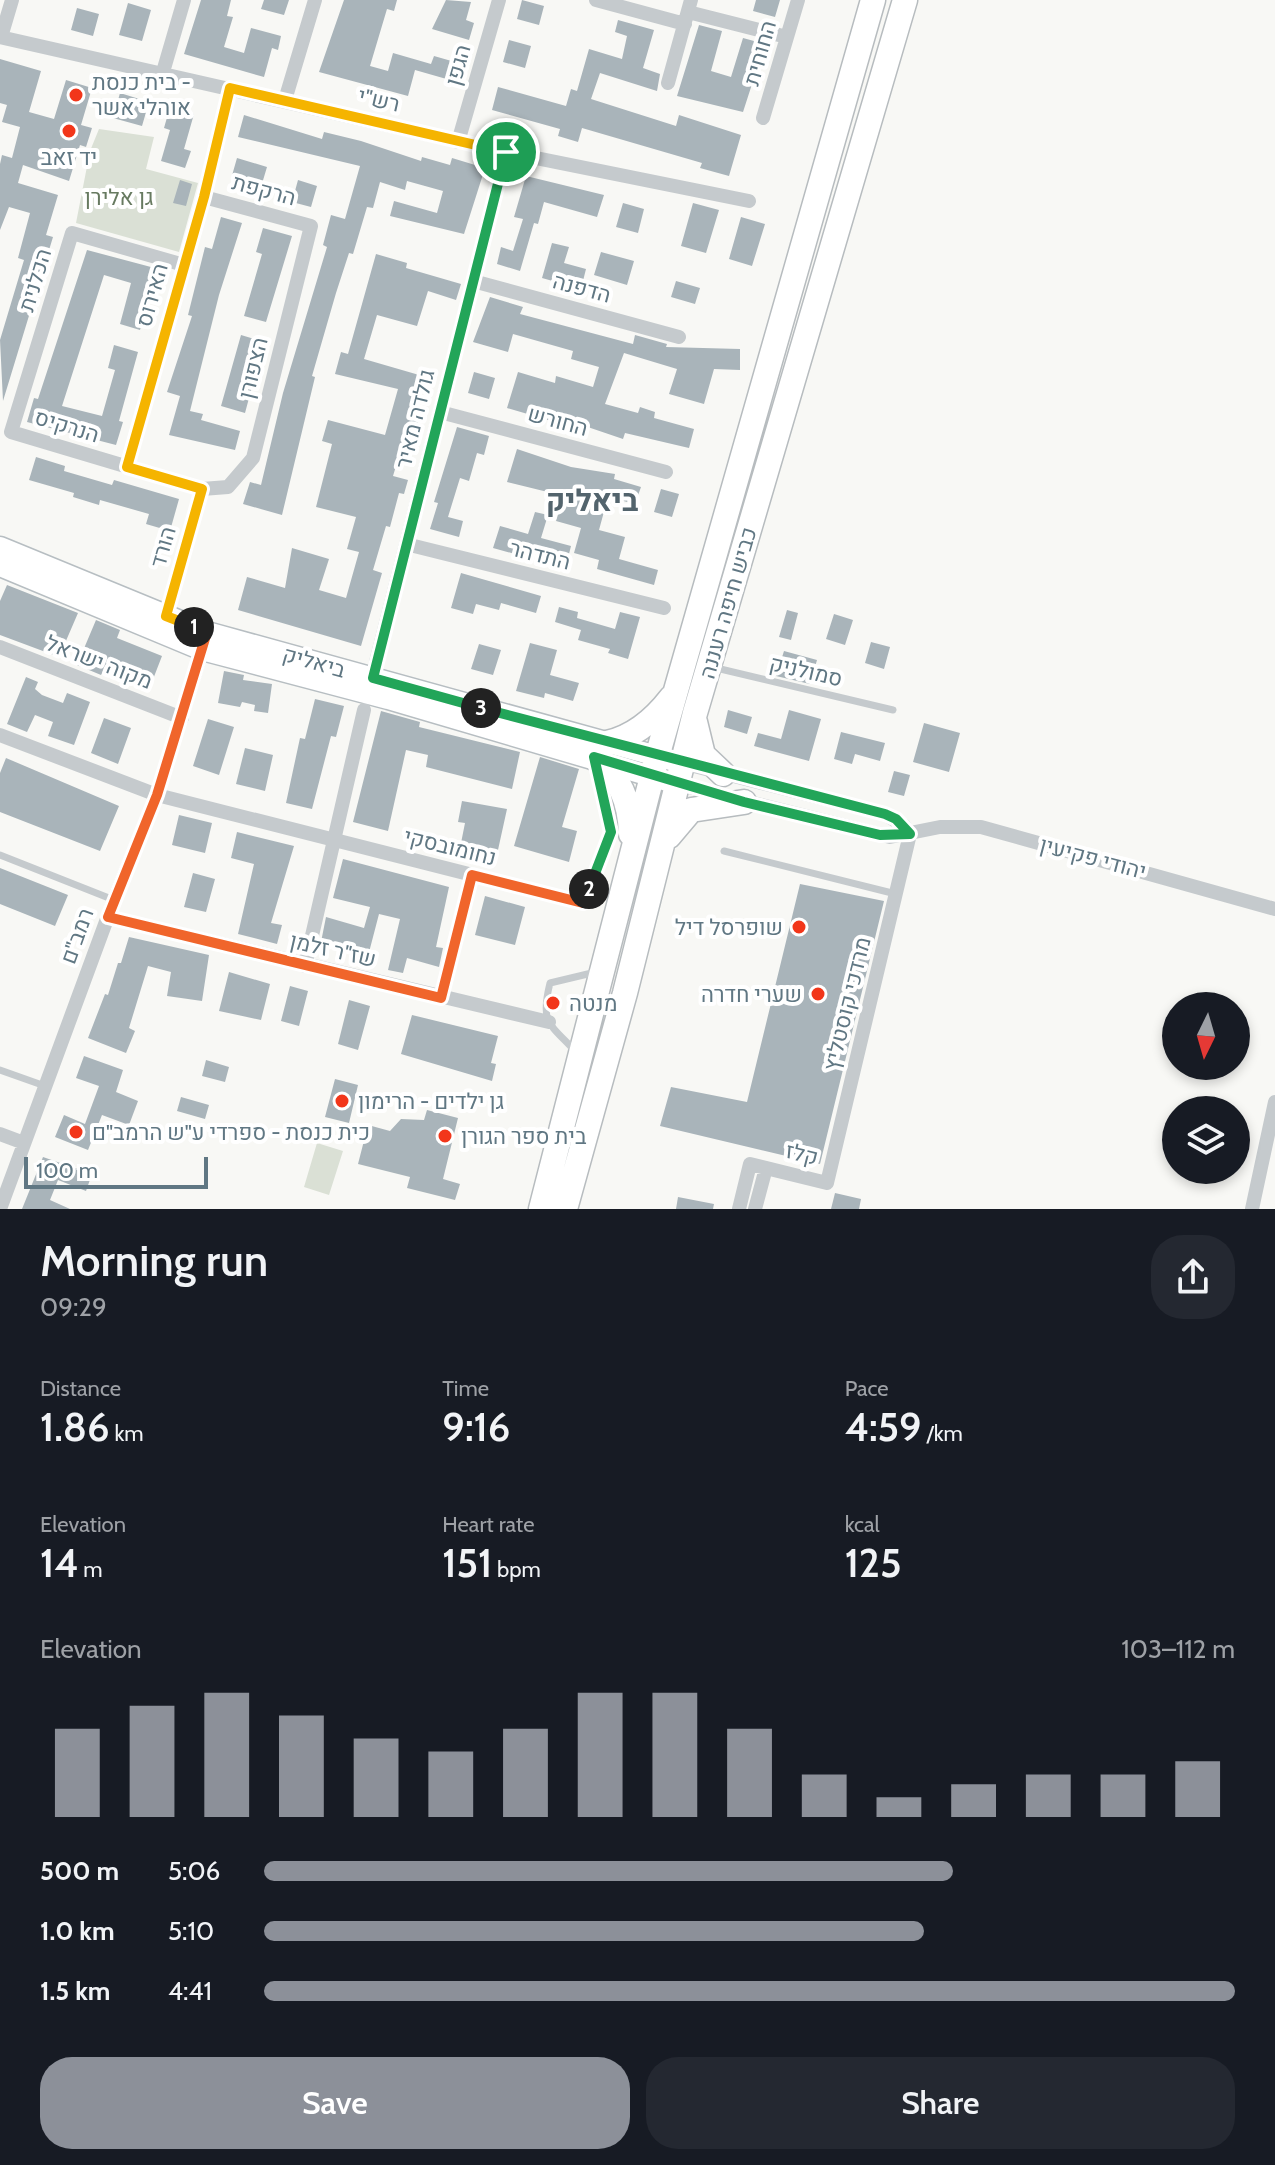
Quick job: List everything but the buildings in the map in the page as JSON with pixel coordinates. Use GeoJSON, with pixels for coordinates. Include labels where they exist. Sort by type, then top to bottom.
{"type":"FeatureCollection","features":[{"type":"Feature","properties":{"kind":"highway","name":"כביש חיפה רעננה"},"geometry":{"type":"LineString","coordinates":[[541,1209],[631,850],[873,0]]}},
{"type":"Feature","properties":{"kind":"highway","name":"כביש חיפה רעננה"},"geometry":{"type":"LineString","coordinates":[[565,1209],[695,713],[905,0]]}},
{"type":"Feature","properties":{"kind":"highway"},"geometry":{"type":"LineString","coordinates":[[631,850],[628,805],[600,750],[649,723],[675,693]]}},
{"type":"Feature","properties":{"kind":"highway"},"geometry":{"type":"LineString","coordinates":[[695,713],[703,755],[723,774]]}},
{"type":"Feature","properties":{"kind":"highway"},"geometry":{"type":"LineString","coordinates":[[660,856],[674,826],[691,810],[744,802]]}},
{"type":"Feature","properties":{"kind":"main road","name":"ביאליק"},"geometry":{"type":"LineString","coordinates":[[0,547],[166,616],[204,641]]}},
{"type":"Feature","properties":{"kind":"main road","name":"ביאליק"},"geometry":{"type":"LineString","coordinates":[[0,566],[204,641],[372,695],[655,766]]}},
{"type":"Feature","properties":{"kind":"main road","name":"יהודי פקיעין"},"geometry":{"type":"LineString","coordinates":[[655,766],[679,774]]}},
{"type":"Feature","properties":{"kind":"street"},"geometry":{"type":"LineString","coordinates":[[0,37],[12,0]]}},
{"type":"Feature","properties":{"kind":"street"},"geometry":{"type":"LineString","coordinates":[[163,72],[184,0]]}},
{"type":"Feature","properties":{"kind":"street"},"geometry":{"type":"LineString","coordinates":[[285,100],[315,0]]}},
{"type":"Feature","properties":{"kind":"street","name":"הגפן"},"geometry":{"type":"LineString","coordinates":[[458,142],[499,0]]}},
{"type":"Feature","properties":{"kind":"street"},"geometry":{"type":"LineString","coordinates":[[596,0],[688,12],[787,37]]}},
{"type":"Feature","properties":{"kind":"street","name":"החוחית"},"geometry":{"type":"LineString","coordinates":[[763,118],[798,0]]}},
{"type":"Feature","properties":{"kind":"street"},"geometry":{"type":"LineString","coordinates":[[668,83],[688,12]]}},
{"type":"Feature","properties":{"kind":"street","name":"רש\"י"},"geometry":{"type":"LineString","coordinates":[[0,37],[458,142],[749,201]]}},
{"type":"Feature","properties":{"kind":"street","name":"האירוס"},"geometry":{"type":"LineString","coordinates":[[127,467],[204,197],[230,88]]}},
{"type":"Feature","properties":{"kind":"street","name":"גולדה מאיר"},"geometry":{"type":"LineString","coordinates":[[305,966],[406,544],[506,152]]}},
{"type":"Feature","properties":{"kind":"street","name":"הרקפת"},"geometry":{"type":"LineString","coordinates":[[204,197],[311,226]]}},
{"type":"Feature","properties":{"kind":"street","name":"הצפורן"},"geometry":{"type":"LineString","coordinates":[[202,489],[228,487],[253,458],[311,226]]}},
{"type":"Feature","properties":{"kind":"street","name":"הכלנית"},"geometry":{"type":"LineString","coordinates":[[11,432],[72,233],[184,265]]}},
{"type":"Feature","properties":{"kind":"street","name":"הדפנה"},"geometry":{"type":"LineString","coordinates":[[473,281],[679,337]]}},
{"type":"Feature","properties":{"kind":"street","name":"החורש"},"geometry":{"type":"LineString","coordinates":[[440,412],[666,472]]}},
{"type":"Feature","properties":{"kind":"street","name":"הנרקיס"},"geometry":{"type":"LineString","coordinates":[[11,432],[202,489]]}},
{"type":"Feature","properties":{"kind":"street","name":"הורד"},"geometry":{"type":"LineString","coordinates":[[166,616],[202,489]]}},
{"type":"Feature","properties":{"kind":"street","name":"התדהר"},"geometry":{"type":"LineString","coordinates":[[406,544],[664,608]]}},
{"type":"Feature","properties":{"kind":"street","name":"רמב\"ם"},"geometry":{"type":"LineString","coordinates":[[0,1209],[114,900],[157,795],[204,641]]}},
{"type":"Feature","properties":{"kind":"street","name":"מקוה ישראל"},"geometry":{"type":"LineString","coordinates":[[0,647],[182,718]]}},
{"type":"Feature","properties":{"kind":"street","name":"נחומובסקי"},"geometry":{"type":"LineString","coordinates":[[0,735],[157,795],[583,903],[611,832],[600,750]]}},
{"type":"Feature","properties":{"kind":"street","name":"יהודי פקיעין"},"geometry":{"type":"LineString","coordinates":[[679,774],[723,774],[885,814],[896,819],[910,834]]}},
{"type":"Feature","properties":{"kind":"street","name":"יהודי פקיעין"},"geometry":{"type":"LineString","coordinates":[[679,774],[744,802],[880,835],[910,834],[940,827],[981,827],[1275,909]]}},
{"type":"Feature","properties":{"kind":"street","name":"מרדכי קוסטליץ"},"geometry":{"type":"LineString","coordinates":[[827,1183],[910,834]]}},
{"type":"Feature","properties":{"kind":"street"},"geometry":{"type":"LineString","coordinates":[[441,998],[472,875]]}},
{"type":"Feature","properties":{"kind":"street","name":"שז\"ר זלמן"},"geometry":{"type":"LineString","coordinates":[[108,917],[549,1022]]}},
{"type":"Feature","properties":{"kind":"street"},"geometry":{"type":"LineString","coordinates":[[1252,1209],[1275,1102]]}},
{"type":"Feature","properties":{"kind":"street"},"geometry":{"type":"LineString","coordinates":[[0,1134],[24,1143]]}},
{"type":"Feature","properties":{"kind":"street","name":"קלז"},"geometry":{"type":"LineString","coordinates":[[739,1209],[750,1164],[827,1183]]}},
{"type":"Feature","properties":{"kind":"street","name":"קלז"},"geometry":{"type":"LineString","coordinates":[[755,1209],[766,1168]]}},
{"type":"Feature","properties":{"kind":"lane","name":"סמולניק"},"geometry":{"type":"LineString","coordinates":[[710,667],[893,710]]}},
{"type":"Feature","properties":{"kind":"lane"},"geometry":{"type":"LineString","coordinates":[[724,851],[896,894]]}},
{"type":"Feature","properties":{"kind":"lane"},"geometry":{"type":"LineString","coordinates":[[0,855],[114,900]]}},
{"type":"Feature","properties":{"kind":"lane"},"geometry":{"type":"LineString","coordinates":[[580,1055],[549,1022],[543,1009],[550,983],[602,970]]}},
{"type":"Feature","properties":{"kind":"lane"},"geometry":{"type":"LineString","coordinates":[[0,1070],[45,1086]]}},
{"type":"Feature","properties":{"kind":"green space","name":"גן אלירן"},"geometry":{"type":"Polygon","coordinates":[[[99,129],[154,137],[146,169],[198,183],[179,252],[76,223],[90,151],[99,129]]]}},
{"type":"Feature","properties":{"kind":"green space"},"geometry":{"type":"Polygon","coordinates":[[[317,1143],[343,1151],[329,1195],[304,1187],[317,1143]]]}},
{"type":"Feature","properties":{"kind":"place","name":"בית כנסת - אוהלי אשר"},"geometry":{"type":"Point","coordinates":[76,95]}},
{"type":"Feature","properties":{"kind":"place","name":"יד זאב"},"geometry":{"type":"Point","coordinates":[69,131]}},
{"type":"Feature","properties":{"kind":"place","name":"שופרסל דיל"},"geometry":{"type":"Point","coordinates":[799,927]}},
{"type":"Feature","properties":{"kind":"place","name":"שערי חדרה"},"geometry":{"type":"Point","coordinates":[818,994]}},
{"type":"Feature","properties":{"kind":"place","name":"מנטה"},"geometry":{"type":"Point","coordinates":[553,1003]}},
{"type":"Feature","properties":{"kind":"place","name":"גן ילדים - הרימון"},"geometry":{"type":"Point","coordinates":[342,1101]}},
{"type":"Feature","properties":{"kind":"place","name":"כית כנסת - ספרדי ע\"ש הרמב\"ם"},"geometry":{"type":"Point","coordinates":[76,1132]}},
{"type":"Feature","properties":{"kind":"place","name":"בית ספר הגורן"},"geometry":{"type":"Point","coordinates":[445,1136]}},
{"type":"Feature","properties":{"kind":"district","name":"ביאליק"},"geometry":{"type":"Point","coordinates":[592,500]}},
{"type":"Feature","properties":{"kind":"route"},"geometry":{"type":"LineString","coordinates":[[230,88],[506,152],[373,678],[657,757],[885,814],[896,819],[910,834],[890,837],[744,802],[594,757],[611,832],[583,903],[472,875],[441,998],[108,917],[157,795],[207,632],[166,616],[202,489],[127,467],[204,197],[230,88]]}}]}
